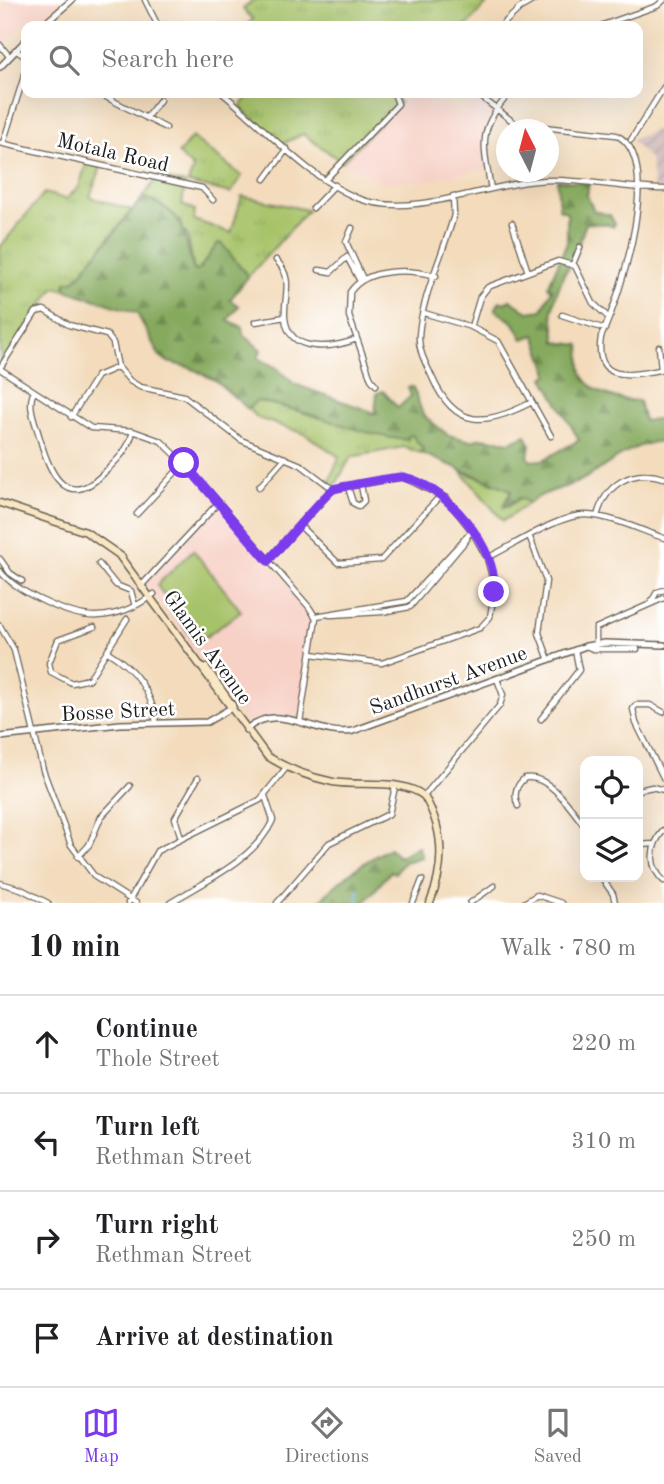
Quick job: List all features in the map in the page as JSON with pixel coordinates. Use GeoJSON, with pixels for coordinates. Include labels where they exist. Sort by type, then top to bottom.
{"type":"FeatureCollection","features":[{"type":"Feature","properties":{"kind":"main road","name":"Glamis Avenue"},"geometry":{"type":"LineString","coordinates":[[0,503],[86,532],[118,554],[272,759],[286,768],[333,782],[395,786],[415,790],[424,796]]}},
{"type":"Feature","properties":{"kind":"main road"},"geometry":{"type":"LineString","coordinates":[[424,796],[442,849],[440,872],[430,903]]}},
{"type":"Feature","properties":{"kind":"street"},"geometry":{"type":"LineString","coordinates":[[48,21],[72,0]]}},
{"type":"Feature","properties":{"kind":"street"},"geometry":{"type":"LineString","coordinates":[[145,0],[156,21]]}},
{"type":"Feature","properties":{"kind":"street"},"geometry":{"type":"LineString","coordinates":[[506,21],[534,0]]}},
{"type":"Feature","properties":{"kind":"street"},"geometry":{"type":"LineString","coordinates":[[614,21],[657,6],[664,0]]}},
{"type":"Feature","properties":{"kind":"street"},"geometry":{"type":"LineString","coordinates":[[0,45],[9,56]]}},
{"type":"Feature","properties":{"kind":"street"},"geometry":{"type":"LineString","coordinates":[[0,67],[21,45]]}},
{"type":"Feature","properties":{"kind":"street"},"geometry":{"type":"LineString","coordinates":[[16,50],[21,54]]}},
{"type":"Feature","properties":{"kind":"street"},"geometry":{"type":"LineString","coordinates":[[2,143],[21,85]]}},
{"type":"Feature","properties":{"kind":"street"},"geometry":{"type":"LineString","coordinates":[[632,140],[664,87]]}},
{"type":"Feature","properties":{"kind":"street"},"geometry":{"type":"LineString","coordinates":[[108,98],[166,128]]}},
{"type":"Feature","properties":{"kind":"street"},"geometry":{"type":"LineString","coordinates":[[228,98],[326,179],[361,199],[383,203],[418,202],[553,180],[664,189]]}},
{"type":"Feature","properties":{"kind":"street"},"geometry":{"type":"LineString","coordinates":[[326,179],[398,104],[396,98]]}},
{"type":"Feature","properties":{"kind":"street"},"geometry":{"type":"LineString","coordinates":[[482,98],[521,126],[608,134],[638,144]]}},
{"type":"Feature","properties":{"kind":"street"},"geometry":{"type":"LineString","coordinates":[[492,189],[483,137],[495,110],[506,98]]}},
{"type":"Feature","properties":{"kind":"street"},"geometry":{"type":"LineString","coordinates":[[146,118],[160,100]]}},
{"type":"Feature","properties":{"kind":"street","name":"Motala Road"},"geometry":{"type":"LineString","coordinates":[[2,143],[202,188],[213,200]]}},
{"type":"Feature","properties":{"kind":"street"},"geometry":{"type":"LineString","coordinates":[[265,179],[287,149]]}},
{"type":"Feature","properties":{"kind":"street"},"geometry":{"type":"LineString","coordinates":[[313,208],[335,185]]}},
{"type":"Feature","properties":{"kind":"street"},"geometry":{"type":"LineString","coordinates":[[653,199],[654,188]]}},
{"type":"Feature","properties":{"kind":"street"},"geometry":{"type":"LineString","coordinates":[[453,196],[454,215],[424,313],[420,332],[421,349],[438,390],[451,410],[465,415],[496,418],[532,401]]}},
{"type":"Feature","properties":{"kind":"street"},"geometry":{"type":"LineString","coordinates":[[512,223],[528,272]]}},
{"type":"Feature","properties":{"kind":"street"},"geometry":{"type":"LineString","coordinates":[[352,228],[346,242],[362,280]]}},
{"type":"Feature","properties":{"kind":"street"},"geometry":{"type":"LineString","coordinates":[[580,247],[573,264],[593,303],[609,318]]}},
{"type":"Feature","properties":{"kind":"street"},"geometry":{"type":"LineString","coordinates":[[638,254],[609,318],[600,349],[603,360],[611,370],[629,376],[663,369],[659,347]]}},
{"type":"Feature","properties":{"kind":"street"},"geometry":{"type":"LineString","coordinates":[[319,270],[331,272],[348,257],[362,280]]}},
{"type":"Feature","properties":{"kind":"street"},"geometry":{"type":"LineString","coordinates":[[276,260],[288,282],[285,317],[290,333],[307,345],[333,347],[357,339]]}},
{"type":"Feature","properties":{"kind":"street"},"geometry":{"type":"LineString","coordinates":[[471,327],[484,290],[558,261],[573,264]]}},
{"type":"Feature","properties":{"kind":"street"},"geometry":{"type":"LineString","coordinates":[[376,385],[357,339],[347,304],[350,292],[362,280],[403,271],[436,276]]}},
{"type":"Feature","properties":{"kind":"street"},"geometry":{"type":"LineString","coordinates":[[300,722],[316,616],[184,463],[157,438],[133,431],[94,429],[71,417],[0,369],[40,310],[69,325],[107,335],[113,343],[118,367],[136,385],[184,396],[241,440],[312,471],[333,489]]}},
{"type":"Feature","properties":{"kind":"street"},"geometry":{"type":"LineString","coordinates":[[424,313],[471,327],[498,341],[551,436]]}},
{"type":"Feature","properties":{"kind":"street"},"geometry":{"type":"LineString","coordinates":[[562,315],[605,329]]}},
{"type":"Feature","properties":{"kind":"street"},"geometry":{"type":"LineString","coordinates":[[255,322],[285,317]]}},
{"type":"Feature","properties":{"kind":"street"},"geometry":{"type":"LineString","coordinates":[[71,417],[97,376],[118,367]]}},
{"type":"Feature","properties":{"kind":"street"},"geometry":{"type":"LineString","coordinates":[[34,393],[31,405],[47,464],[61,484],[75,489],[92,486],[127,450],[133,431]]}},
{"type":"Feature","properties":{"kind":"street"},"geometry":{"type":"LineString","coordinates":[[259,487],[285,458]]}},
{"type":"Feature","properties":{"kind":"street"},"geometry":{"type":"LineString","coordinates":[[137,514],[184,463]]}},
{"type":"Feature","properties":{"kind":"street"},"geometry":{"type":"LineString","coordinates":[[597,516],[606,494],[623,479],[644,474],[664,478]]}},
{"type":"Feature","properties":{"kind":"street"},"geometry":{"type":"LineString","coordinates":[[268,561],[333,489],[400,477],[441,495],[487,558],[495,588],[490,617],[480,628],[382,663],[311,654]]}},
{"type":"Feature","properties":{"kind":"street"},"geometry":{"type":"LineString","coordinates":[[348,487],[353,503],[359,506],[364,501],[361,485]]}},
{"type":"Feature","properties":{"kind":"street"},"geometry":{"type":"LineString","coordinates":[[300,526],[338,562],[381,560],[441,495]]}},
{"type":"Feature","properties":{"kind":"street"},"geometry":{"type":"LineString","coordinates":[[143,584],[218,503]]}},
{"type":"Feature","properties":{"kind":"street"},"geometry":{"type":"LineString","coordinates":[[487,558],[562,519],[597,516],[664,538]]}},
{"type":"Feature","properties":{"kind":"street"},"geometry":{"type":"LineString","coordinates":[[316,616],[407,601],[470,533]]}},
{"type":"Feature","properties":{"kind":"street"},"geometry":{"type":"LineString","coordinates":[[530,538],[545,581],[539,633],[549,660]]}},
{"type":"Feature","properties":{"kind":"street"},"geometry":{"type":"LineString","coordinates":[[0,559],[10,573],[22,581]]}},
{"type":"Feature","properties":{"kind":"street"},"geometry":{"type":"LineString","coordinates":[[99,564],[111,580],[132,593],[135,607]]}},
{"type":"Feature","properties":{"kind":"street"},"geometry":{"type":"LineString","coordinates":[[0,571],[24,591],[86,615],[102,616],[135,607],[152,596]]}},
{"type":"Feature","properties":{"kind":"street"},"geometry":{"type":"LineString","coordinates":[[650,604],[657,592],[664,590]]}},
{"type":"Feature","properties":{"kind":"street"},"geometry":{"type":"LineString","coordinates":[[596,644],[596,628],[664,598]]}},
{"type":"Feature","properties":{"kind":"street"},"geometry":{"type":"LineString","coordinates":[[94,627],[58,640],[49,663],[50,670],[68,681],[82,683],[89,679],[127,619]]}},
{"type":"Feature","properties":{"kind":"street"},"geometry":{"type":"LineString","coordinates":[[0,626],[14,650],[33,733],[58,816],[78,857],[100,881],[128,901],[136,903]]}},
{"type":"Feature","properties":{"kind":"street","name":"Sandhurst Avenue"},"geometry":{"type":"LineString","coordinates":[[247,729],[267,718],[300,722],[335,732],[353,731],[586,646],[664,645]]}},
{"type":"Feature","properties":{"kind":"street"},"geometry":{"type":"LineString","coordinates":[[586,646],[593,649],[638,649]]}},
{"type":"Feature","properties":{"kind":"street"},"geometry":{"type":"LineString","coordinates":[[541,719],[579,670],[575,650]]}},
{"type":"Feature","properties":{"kind":"street"},"geometry":{"type":"LineString","coordinates":[[108,652],[142,683],[150,695],[156,722]]}},
{"type":"Feature","properties":{"kind":"street"},"geometry":{"type":"LineString","coordinates":[[424,796],[500,705],[503,695],[497,679]]}},
{"type":"Feature","properties":{"kind":"street"},"geometry":{"type":"LineString","coordinates":[[663,712],[646,704],[636,705],[633,709],[636,723],[664,779]]}},
{"type":"Feature","properties":{"kind":"street","name":"Bosse Street"},"geometry":{"type":"LineString","coordinates":[[0,737],[156,722],[208,722],[232,708]]}},
{"type":"Feature","properties":{"kind":"street"},"geometry":{"type":"LineString","coordinates":[[128,901],[154,854],[265,796],[286,768]]}},
{"type":"Feature","properties":{"kind":"street"},"geometry":{"type":"LineString","coordinates":[[181,838],[175,818],[198,778]]}},
{"type":"Feature","properties":{"kind":"street"},"geometry":{"type":"LineString","coordinates":[[518,806],[515,799],[517,786],[525,778],[537,778],[550,786],[580,821]]}},
{"type":"Feature","properties":{"kind":"street"},"geometry":{"type":"LineString","coordinates":[[78,857],[89,845],[101,817],[130,786]]}},
{"type":"Feature","properties":{"kind":"street"},"geometry":{"type":"LineString","coordinates":[[277,903],[329,843],[389,814],[395,786]]}},
{"type":"Feature","properties":{"kind":"street"},"geometry":{"type":"LineString","coordinates":[[643,789],[652,787],[664,790]]}},
{"type":"Feature","properties":{"kind":"street"},"geometry":{"type":"LineString","coordinates":[[170,903],[236,863],[260,838],[273,820],[265,796]]}},
{"type":"Feature","properties":{"kind":"street"},"geometry":{"type":"LineString","coordinates":[[664,830],[654,844],[654,867],[664,881]]}},
{"type":"Feature","properties":{"kind":"street"},"geometry":{"type":"LineString","coordinates":[[643,845],[654,844]]}},
{"type":"Feature","properties":{"kind":"street"},"geometry":{"type":"LineString","coordinates":[[413,903],[422,880]]}},
{"type":"Feature","properties":{"kind":"street"},"geometry":{"type":"LineString","coordinates":[[604,882],[615,903]]}},
{"type":"Feature","properties":{"kind":"street"},"geometry":{"type":"LineString","coordinates":[[0,883],[21,889],[48,903]]}},
{"type":"Feature","properties":{"kind":"street"},"geometry":{"type":"LineString","coordinates":[[470,903],[494,886]]}},
{"type":"Feature","properties":{"kind":"street"},"geometry":{"type":"LineString","coordinates":[[524,903],[537,895],[561,903]]}},
{"type":"Feature","properties":{"kind":"shaded area"},"geometry":{"type":"Polygon","coordinates":[[[8,0],[62,0],[39,19],[33,16],[27,21],[21,21],[21,26],[9,39],[6,51],[0,43],[0,15],[8,0]]]}},
{"type":"Feature","properties":{"kind":"shaded area"},"geometry":{"type":"Polygon","coordinates":[[[404,98],[435,98],[462,113],[475,98],[482,98],[496,110],[487,123],[483,137],[487,169],[424,181],[383,182],[342,162],[404,98]]]}},
{"type":"Feature","properties":{"kind":"shaded area"},"geometry":{"type":"Polygon","coordinates":[[[664,127],[664,189],[654,189],[650,159],[631,140],[664,127]]]}},
{"type":"Feature","properties":{"kind":"shaded area"},"geometry":{"type":"Polygon","coordinates":[[[218,503],[315,616],[300,722],[267,717],[249,727],[144,582],[218,503]]]}},
{"type":"Feature","properties":{"kind":"green space"},"geometry":{"type":"Polygon","coordinates":[[[253,0],[490,0],[471,21],[251,21],[253,19],[243,9],[253,0]]]}},
{"type":"Feature","properties":{"kind":"green space"},"geometry":{"type":"Polygon","coordinates":[[[248,98],[396,98],[400,102],[342,162],[303,134],[282,144],[240,107],[248,98]]]}},
{"type":"Feature","properties":{"kind":"green space"},"geometry":{"type":"Polygon","coordinates":[[[192,137],[242,176],[231,193],[188,183],[193,168],[178,154],[192,137]]]}},
{"type":"Feature","properties":{"kind":"green space"},"geometry":{"type":"Polygon","coordinates":[[[87,161],[101,167],[90,197],[132,210],[75,280],[65,284],[66,290],[55,287],[0,366],[0,247],[44,193],[66,199],[79,187],[87,161]]]}},
{"type":"Feature","properties":{"kind":"green space"},"geometry":{"type":"Polygon","coordinates":[[[158,177],[185,184],[182,205],[195,210],[194,220],[231,233],[242,196],[308,210],[248,277],[222,244],[218,244],[198,271],[194,271],[188,236],[156,202],[143,197],[158,177]]]}},
{"type":"Feature","properties":{"kind":"green space"},"geometry":{"type":"Polygon","coordinates":[[[559,180],[589,183],[587,196],[594,211],[610,215],[615,224],[613,227],[586,223],[572,264],[564,274],[556,295],[552,311],[556,342],[580,345],[582,373],[598,391],[639,401],[644,421],[664,418],[664,441],[640,446],[580,481],[529,503],[520,498],[504,507],[511,490],[421,453],[423,449],[412,435],[408,436],[408,440],[370,433],[256,401],[248,409],[215,380],[191,368],[168,362],[159,355],[137,313],[66,290],[66,282],[75,280],[143,197],[169,210],[181,225],[194,271],[198,271],[218,243],[222,244],[248,277],[230,300],[239,306],[228,320],[242,327],[243,334],[261,350],[258,358],[277,368],[294,384],[375,413],[377,393],[383,391],[398,408],[411,396],[408,387],[413,387],[423,415],[448,435],[471,441],[481,438],[510,442],[526,435],[530,444],[528,456],[531,461],[543,460],[579,440],[544,378],[549,374],[535,335],[523,339],[514,323],[495,310],[500,301],[504,303],[510,300],[528,312],[542,310],[552,289],[548,287],[567,242],[567,212],[559,209],[559,180]]]}},
{"type":"Feature","properties":{"kind":"green space"},"geometry":{"type":"Polygon","coordinates":[[[255,400],[408,439],[408,435],[412,435],[423,449],[421,453],[404,447],[351,457],[333,489],[328,485],[339,457],[305,434],[257,418],[248,409],[255,400]]]}},
{"type":"Feature","properties":{"kind":"green space"},"geometry":{"type":"Polygon","coordinates":[[[461,471],[512,490],[503,505],[508,507],[520,498],[529,503],[503,521],[461,471]]]}},
{"type":"Feature","properties":{"kind":"green space"},"geometry":{"type":"Polygon","coordinates":[[[193,550],[241,611],[196,644],[157,585],[193,550]]]}},
{"type":"Feature","properties":{"kind":"green space"},"geometry":{"type":"Polygon","coordinates":[[[418,846],[422,857],[404,862],[395,873],[391,871],[364,903],[318,903],[351,872],[379,854],[390,848],[399,857],[418,846]]]}},
{"type":"Feature","properties":{"kind":"waterway"},"geometry":{"type":"LineString","coordinates":[[357,903],[359,890]]}},
{"type":"Feature","properties":{"kind":"route"},"geometry":{"type":"LineString","coordinates":[[184,463],[268,561],[333,489],[398,477],[415,481],[446,498],[463,518],[483,549],[493,572],[494,592]]}}]}
